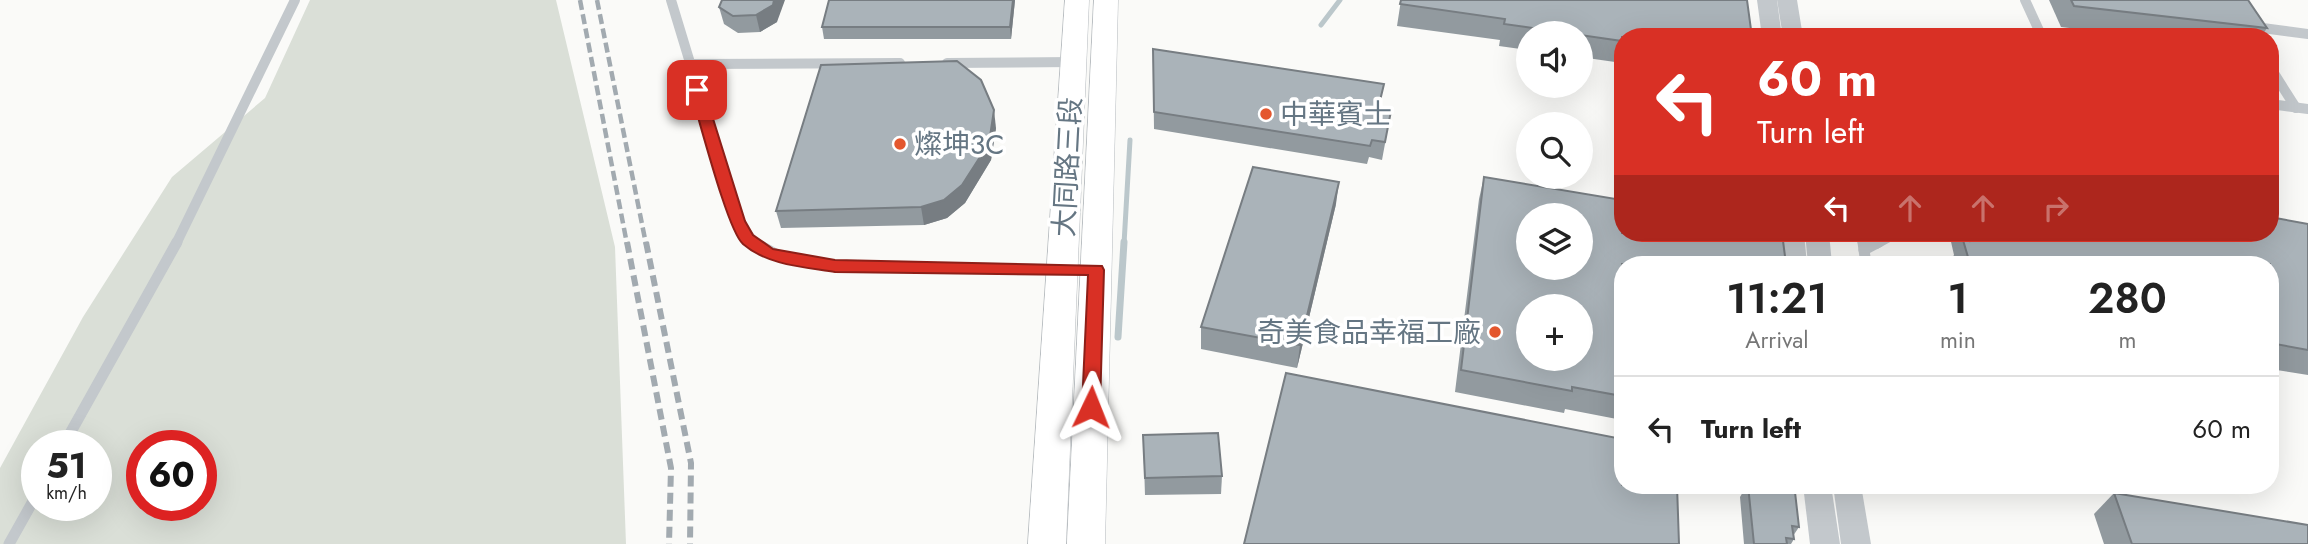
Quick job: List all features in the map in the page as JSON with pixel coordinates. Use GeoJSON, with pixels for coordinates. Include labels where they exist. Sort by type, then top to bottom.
{"type":"FeatureCollection","features":[{"type":"Feature","properties":{"kind":"main road","name":"大同路三段"},"geometry":{"type":"LineString","coordinates":[[1047,544],[1077,0]]}},
{"type":"Feature","properties":{"kind":"main road","name":"大同路三段"},"geometry":{"type":"LineString","coordinates":[[1086,544],[1106,0]]}},
{"type":"Feature","properties":{"kind":"street"},"geometry":{"type":"LineString","coordinates":[[1767,0],[1771,28]]}},
{"type":"Feature","properties":{"kind":"street"},"geometry":{"type":"LineString","coordinates":[[1787,0],[1792,28]]}},
{"type":"Feature","properties":{"kind":"street"},"geometry":{"type":"LineString","coordinates":[[1818,494],[1825,544]]}},
{"type":"Feature","properties":{"kind":"street"},"geometry":{"type":"LineString","coordinates":[[1848,494],[1856,544]]}},
{"type":"Feature","properties":{"kind":"lane"},"geometry":{"type":"LineString","coordinates":[[73,430],[179,239],[295,0]]}},
{"type":"Feature","properties":{"kind":"lane"},"geometry":{"type":"LineString","coordinates":[[671,0],[738,221],[747,239],[768,253],[797,261],[835,266],[1096,270]]}},
{"type":"Feature","properties":{"kind":"lane"},"geometry":{"type":"LineString","coordinates":[[2025,0],[2038,28]]}},
{"type":"Feature","properties":{"kind":"lane"},"geometry":{"type":"LineString","coordinates":[[2245,28],[2244,26],[2260,28]]}},
{"type":"Feature","properties":{"kind":"lane"},"geometry":{"type":"LineString","coordinates":[[2279,30],[2308,34]]}},
{"type":"Feature","properties":{"kind":"lane"},"geometry":{"type":"LineString","coordinates":[[936,63],[1073,62]]}},
{"type":"Feature","properties":{"kind":"lane"},"geometry":{"type":"LineString","coordinates":[[689,64],[908,63]]}},
{"type":"Feature","properties":{"kind":"lane"},"geometry":{"type":"LineString","coordinates":[[2279,81],[2296,108]]}},
{"type":"Feature","properties":{"kind":"lane"},"geometry":{"type":"LineString","coordinates":[[2279,105],[2308,109]]}},
{"type":"Feature","properties":{"kind":"lane"},"geometry":{"type":"LineString","coordinates":[[1863,242],[1865,256]]}},
{"type":"Feature","properties":{"kind":"lane"},"geometry":{"type":"LineString","coordinates":[[1864,250],[1879,242]]}},
{"type":"Feature","properties":{"kind":"lane"},"geometry":{"type":"LineString","coordinates":[[9,544],[22,521]]}},
{"type":"Feature","properties":{"kind":"shaded area"},"geometry":{"type":"Polygon","coordinates":[[[310,0],[556,0],[615,247],[626,544],[0,544],[0,468],[83,317],[172,177],[265,98],[310,0]]]}},
{"type":"Feature","properties":{"kind":"building"},"geometry":{"type":"Polygon","coordinates":[[[722,0],[774,0],[773,5],[756,15],[733,16],[719,7],[722,0]]]}},
{"type":"Feature","properties":{"kind":"building"},"geometry":{"type":"Polygon","coordinates":[[[829,0],[1013,0],[1010,27],[822,27],[829,0]]]}},
{"type":"Feature","properties":{"kind":"building"},"geometry":{"type":"Polygon","coordinates":[[[1401,0],[1747,0],[1751,28],[1614,28],[1614,40],[1593,37],[1593,21],[1516,21],[1516,26],[1504,24],[1505,19],[1400,4],[1401,0]]]}},
{"type":"Feature","properties":{"kind":"building"},"geometry":{"type":"Polygon","coordinates":[[[2071,0],[2248,0],[2267,28],[2074,6],[2071,0]]]}},
{"type":"Feature","properties":{"kind":"building","name":"中華賓士"},"geometry":{"type":"Polygon","coordinates":[[[1153,49],[1384,84],[1378,109],[1391,111],[1385,142],[1372,140],[1370,146],[1154,112],[1153,49]]]}},
{"type":"Feature","properties":{"kind":"building","name":"燦坤3C"},"geometry":{"type":"Polygon","coordinates":[[[957,61],[981,80],[994,110],[989,143],[962,185],[944,200],[921,207],[776,211],[821,65],[957,61]]]}},
{"type":"Feature","properties":{"kind":"building"},"geometry":{"type":"Polygon","coordinates":[[[1253,167],[1339,182],[1300,345],[1201,327],[1253,167]]]}},
{"type":"Feature","properties":{"kind":"building"},"geometry":{"type":"Polygon","coordinates":[[[1484,177],[1516,182],[1516,189],[1556,189],[1614,199],[1614,242],[1783,242],[1785,256],[1614,256],[1614,395],[1572,387],[1572,391],[1461,370],[1484,177]]]}},
{"type":"Feature","properties":{"kind":"building"},"geometry":{"type":"Polygon","coordinates":[[[2279,219],[2308,224],[2308,350],[2279,345],[2279,256],[1968,256],[1964,242],[2279,242],[2279,219]]]}},
{"type":"Feature","properties":{"kind":"building"},"geometry":{"type":"Polygon","coordinates":[[[1286,373],[1614,437],[1614,494],[1677,494],[1679,544],[1244,544],[1286,373]]]}},
{"type":"Feature","properties":{"kind":"building"},"geometry":{"type":"Polygon","coordinates":[[[1218,433],[1222,476],[1145,478],[1143,435],[1218,433]]]}},
{"type":"Feature","properties":{"kind":"building"},"geometry":{"type":"Polygon","coordinates":[[[1749,494],[1795,494],[1799,527],[1792,526],[1794,539],[1786,538],[1787,544],[1754,544],[1749,494]]]}},
{"type":"Feature","properties":{"kind":"building"},"geometry":{"type":"Polygon","coordinates":[[[2114,494],[2308,525],[2308,544],[2132,544],[2114,494]]]}},
{"type":"Feature","properties":{"kind":"waterway"},"geometry":{"type":"LineString","coordinates":[[1321,25],[1340,0]]}},
{"type":"Feature","properties":{"kind":"waterway"},"geometry":{"type":"LineString","coordinates":[[1124,244],[1130,140]]}},
{"type":"Feature","properties":{"kind":"waterway"},"geometry":{"type":"LineString","coordinates":[[1118,337],[1124,242]]}},
{"type":"Feature","properties":{"kind":"railway"},"geometry":{"type":"LineString","coordinates":[[580,0],[627,244]]}},
{"type":"Feature","properties":{"kind":"railway"},"geometry":{"type":"LineString","coordinates":[[597,0],[646,244]]}},
{"type":"Feature","properties":{"kind":"railway"},"geometry":{"type":"LineString","coordinates":[[627,242],[671,468],[669,544]]}},
{"type":"Feature","properties":{"kind":"railway"},"geometry":{"type":"LineString","coordinates":[[646,242],[691,463],[690,544]]}},
{"type":"Feature","properties":{"kind":"place","name":"中華賓士"},"geometry":{"type":"Point","coordinates":[1266,114]}},
{"type":"Feature","properties":{"kind":"place","name":"燦坤3C"},"geometry":{"type":"Point","coordinates":[900,144]}},
{"type":"Feature","properties":{"kind":"place","name":"奇美食品幸福工廠"},"geometry":{"type":"Point","coordinates":[1495,332]}},
{"type":"Feature","properties":{"kind":"route"},"geometry":{"type":"LineString","coordinates":[[697,90],[738,221],[747,239],[768,253],[797,261],[835,266],[1096,270],[1091,407]]}}]}
